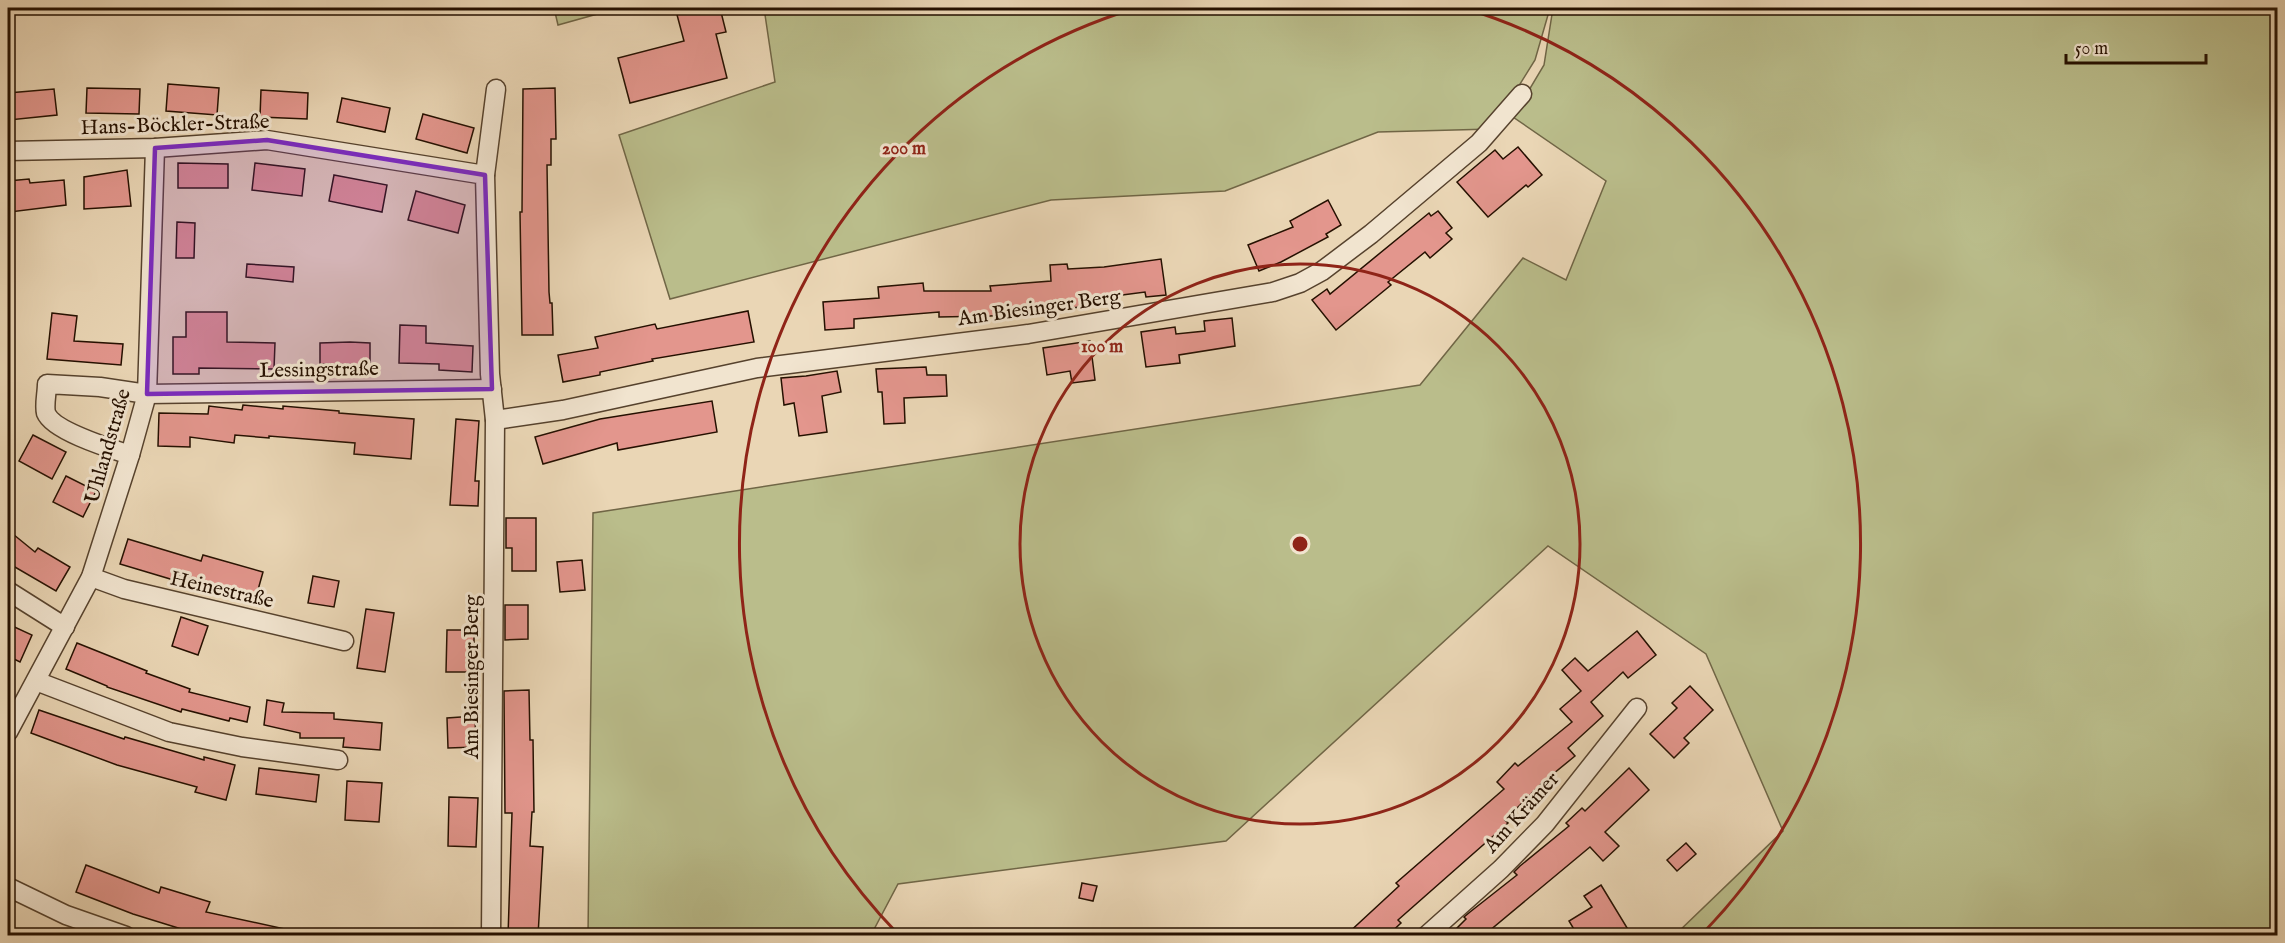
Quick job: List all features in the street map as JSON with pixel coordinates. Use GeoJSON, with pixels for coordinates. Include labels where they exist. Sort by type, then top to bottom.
{"type":"FeatureCollection","features":[{"type":"Feature","properties":{"kind":"street"},"geometry":{"type":"LineString","coordinates":[[492,389],[485,175],[496,89]]}},
{"type":"Feature","properties":{"kind":"street","name":"Am Biesinger Berg"},"geometry":{"type":"LineString","coordinates":[[495,420],[563,410],[757,368],[1028,334],[1273,292],[1300,283],[1322,271],[1371,234],[1479,143],[1522,94]]}},
{"type":"Feature","properties":{"kind":"street","name":"Hans-Böckler-Straße"},"geometry":{"type":"LineString","coordinates":[[8,151],[155,148],[267,140],[485,175]]}},
{"type":"Feature","properties":{"kind":"street","name":"Uhlandstraße"},"geometry":{"type":"LineString","coordinates":[[8,732],[91,577],[147,394],[155,148]]}},
{"type":"Feature","properties":{"kind":"street","name":"Lessingstraße"},"geometry":{"type":"LineString","coordinates":[[130,455],[83,439],[52,421],[46,412],[47,384],[100,387],[147,394],[492,389]]}},
{"type":"Feature","properties":{"kind":"street","name":"Am Biesinger Berg"},"geometry":{"type":"LineString","coordinates":[[491,936],[495,420],[492,389]]}},
{"type":"Feature","properties":{"kind":"street","name":"Heinestraße"},"geometry":{"type":"LineString","coordinates":[[91,577],[124,589],[344,641]]}},
{"type":"Feature","properties":{"kind":"street"},"geometry":{"type":"LineString","coordinates":[[8,591],[65,627]]}},
{"type":"Feature","properties":{"kind":"street"},"geometry":{"type":"LineString","coordinates":[[36,681],[169,732],[242,747],[338,760]]}},
{"type":"Feature","properties":{"kind":"street","name":"Am Krämer"},"geometry":{"type":"LineString","coordinates":[[1426,936],[1500,869],[1545,824],[1638,708]]}},
{"type":"Feature","properties":{"kind":"street"},"geometry":{"type":"LineString","coordinates":[[8,887],[66,915],[126,936]]}},
{"type":"Feature","properties":{"kind":"highlighted area"},"geometry":{"type":"Polygon","coordinates":[[[267,140],[485,175],[492,389],[147,394],[155,148],[267,140]]]}},
{"type":"Feature","properties":{"kind":"green space"},"geometry":{"type":"Polygon","coordinates":[[[554,8],[619,8],[558,25],[554,8]]]}},
{"type":"Feature","properties":{"kind":"green space"},"geometry":{"type":"Polygon","coordinates":[[[764,8],[1550,8],[1535,60],[1492,129],[1378,132],[1225,191],[1051,200],[670,299],[619,135],[775,82],[764,8]]]}},
{"type":"Feature","properties":{"kind":"green space"},"geometry":{"type":"Polygon","coordinates":[[[1553,8],[2277,8],[2277,935],[1675,935],[1783,831],[1706,654],[1548,546],[1226,841],[898,884],[871,935],[588,936],[593,513],[1420,385],[1523,258],[1566,280],[1606,181],[1513,117],[1544,65],[1553,8]]]}},
{"type":"Feature","properties":{"kind":"building"},"geometry":{"type":"Polygon","coordinates":[[[689,8],[720,8],[726,32],[716,34],[727,78],[630,103],[618,58],[684,41],[676,11],[689,8]]]}},
{"type":"Feature","properties":{"kind":"building"},"geometry":{"type":"Polygon","coordinates":[[[168,84],[219,88],[217,115],[166,111],[168,84]]]}},
{"type":"Feature","properties":{"kind":"building"},"geometry":{"type":"Polygon","coordinates":[[[87,88],[140,89],[139,114],[86,113],[87,88]]]}},
{"type":"Feature","properties":{"kind":"building"},"geometry":{"type":"Polygon","coordinates":[[[555,88],[556,139],[551,139],[551,165],[547,165],[549,292],[550,303],[552,303],[553,335],[522,335],[520,212],[522,212],[523,89],[555,88]]]}},
{"type":"Feature","properties":{"kind":"building"},"geometry":{"type":"Polygon","coordinates":[[[54,89],[57,115],[9,120],[8,93],[54,89]]]}},
{"type":"Feature","properties":{"kind":"building"},"geometry":{"type":"Polygon","coordinates":[[[261,90],[308,93],[307,119],[260,117],[261,90]]]}},
{"type":"Feature","properties":{"kind":"building"},"geometry":{"type":"Polygon","coordinates":[[[342,98],[390,108],[385,132],[337,122],[342,98]]]}},
{"type":"Feature","properties":{"kind":"building"},"geometry":{"type":"Polygon","coordinates":[[[423,114],[474,128],[467,153],[416,139],[423,114]]]}},
{"type":"Feature","properties":{"kind":"building"},"geometry":{"type":"Polygon","coordinates":[[[1518,147],[1542,175],[1528,187],[1526,185],[1488,217],[1457,182],[1495,150],[1503,159],[1518,147]]]}},
{"type":"Feature","properties":{"kind":"building"},"geometry":{"type":"Polygon","coordinates":[[[178,163],[228,164],[228,188],[178,188],[178,163]]]}},
{"type":"Feature","properties":{"kind":"building"},"geometry":{"type":"Polygon","coordinates":[[[255,163],[305,169],[302,196],[252,190],[255,163]]]}},
{"type":"Feature","properties":{"kind":"building"},"geometry":{"type":"Polygon","coordinates":[[[127,170],[131,206],[84,209],[84,177],[127,170]]]}},
{"type":"Feature","properties":{"kind":"building"},"geometry":{"type":"Polygon","coordinates":[[[334,175],[387,185],[382,212],[329,201],[334,175]]]}},
{"type":"Feature","properties":{"kind":"building"},"geometry":{"type":"Polygon","coordinates":[[[29,179],[30,183],[64,180],[66,205],[10,212],[8,181],[29,179]]]}},
{"type":"Feature","properties":{"kind":"building"},"geometry":{"type":"Polygon","coordinates":[[[416,191],[465,205],[458,233],[408,220],[416,191]]]}},
{"type":"Feature","properties":{"kind":"building"},"geometry":{"type":"Polygon","coordinates":[[[1328,200],[1341,225],[1326,234],[1328,237],[1259,271],[1248,245],[1293,227],[1290,221],[1328,200]]]}},
{"type":"Feature","properties":{"kind":"building"},"geometry":{"type":"Polygon","coordinates":[[[1438,211],[1452,228],[1446,233],[1452,239],[1430,258],[1425,252],[1388,282],[1391,285],[1336,330],[1312,300],[1327,289],[1330,294],[1429,213],[1431,216],[1438,211]]]}},
{"type":"Feature","properties":{"kind":"building"},"geometry":{"type":"Polygon","coordinates":[[[177,222],[195,223],[194,258],[176,258],[177,222]]]}},
{"type":"Feature","properties":{"kind":"building"},"geometry":{"type":"Polygon","coordinates":[[[1161,259],[1166,295],[1146,297],[1145,292],[1107,297],[1107,305],[1045,310],[1046,312],[939,317],[939,312],[854,319],[854,328],[825,330],[823,302],[879,298],[878,287],[923,283],[924,291],[991,291],[990,286],[1051,281],[1050,265],[1067,264],[1068,269],[1104,267],[1161,259]]]}},
{"type":"Feature","properties":{"kind":"building"},"geometry":{"type":"Polygon","coordinates":[[[247,264],[294,267],[293,282],[246,277],[247,264]]]}},
{"type":"Feature","properties":{"kind":"building"},"geometry":{"type":"Polygon","coordinates":[[[748,311],[754,342],[652,359],[653,361],[600,372],[600,375],[563,382],[558,355],[598,348],[595,337],[655,324],[657,329],[748,311]]]}},
{"type":"Feature","properties":{"kind":"building"},"geometry":{"type":"Polygon","coordinates":[[[186,312],[227,312],[227,342],[275,343],[274,369],[199,368],[199,374],[173,374],[173,337],[186,337],[186,312]]]}},
{"type":"Feature","properties":{"kind":"building"},"geometry":{"type":"Polygon","coordinates":[[[52,313],[77,316],[74,341],[123,344],[121,365],[47,359],[52,313]]]}},
{"type":"Feature","properties":{"kind":"building"},"geometry":{"type":"Polygon","coordinates":[[[1232,318],[1235,346],[1179,355],[1180,363],[1146,367],[1141,332],[1175,327],[1176,334],[1205,331],[1204,321],[1232,318]]]}},
{"type":"Feature","properties":{"kind":"building"},"geometry":{"type":"Polygon","coordinates":[[[400,325],[426,326],[426,343],[473,346],[472,372],[439,370],[439,364],[399,363],[400,325]]]}},
{"type":"Feature","properties":{"kind":"building"},"geometry":{"type":"Polygon","coordinates":[[[1090,341],[1095,380],[1072,383],[1070,371],[1047,375],[1043,348],[1090,341]]]}},
{"type":"Feature","properties":{"kind":"building"},"geometry":{"type":"Polygon","coordinates":[[[320,343],[370,343],[370,365],[320,364],[320,343]]]}},
{"type":"Feature","properties":{"kind":"building"},"geometry":{"type":"Polygon","coordinates":[[[926,367],[927,375],[946,375],[947,396],[904,398],[905,423],[884,424],[882,392],[878,392],[876,369],[926,367]]]}},
{"type":"Feature","properties":{"kind":"building"},"geometry":{"type":"Polygon","coordinates":[[[837,371],[841,392],[822,396],[827,432],[799,436],[794,403],[784,405],[781,378],[837,371]]]}},
{"type":"Feature","properties":{"kind":"building"},"geometry":{"type":"Polygon","coordinates":[[[712,401],[717,432],[618,450],[617,443],[543,464],[535,437],[600,419],[712,401]]]}},
{"type":"Feature","properties":{"kind":"building"},"geometry":{"type":"Polygon","coordinates":[[[243,405],[283,409],[283,406],[414,419],[411,459],[354,454],[355,443],[269,436],[269,438],[235,435],[234,443],[190,437],[190,447],[158,446],[159,413],[208,414],[209,406],[242,410],[243,405]]]}},
{"type":"Feature","properties":{"kind":"building"},"geometry":{"type":"Polygon","coordinates":[[[456,419],[479,421],[475,481],[479,481],[478,506],[450,505],[456,419]]]}},
{"type":"Feature","properties":{"kind":"building"},"geometry":{"type":"Polygon","coordinates":[[[33,435],[66,452],[52,479],[19,461],[33,435]]]}},
{"type":"Feature","properties":{"kind":"building"},"geometry":{"type":"Polygon","coordinates":[[[66,476],[96,491],[83,517],[53,502],[66,476]]]}},
{"type":"Feature","properties":{"kind":"building"},"geometry":{"type":"Polygon","coordinates":[[[506,518],[536,518],[536,571],[512,571],[512,548],[506,548],[506,518]]]}},
{"type":"Feature","properties":{"kind":"building"},"geometry":{"type":"Polygon","coordinates":[[[8,530],[35,552],[38,548],[70,567],[56,591],[8,563],[8,530]]]}},
{"type":"Feature","properties":{"kind":"building"},"geometry":{"type":"Polygon","coordinates":[[[128,539],[201,561],[203,555],[263,572],[256,597],[179,575],[177,581],[120,564],[128,539]]]}},
{"type":"Feature","properties":{"kind":"building"},"geometry":{"type":"Polygon","coordinates":[[[582,560],[585,590],[560,592],[557,562],[582,560]]]}},
{"type":"Feature","properties":{"kind":"building"},"geometry":{"type":"Polygon","coordinates":[[[313,576],[339,581],[334,607],[308,603],[313,576]]]}},
{"type":"Feature","properties":{"kind":"building"},"geometry":{"type":"Polygon","coordinates":[[[505,605],[528,605],[528,639],[505,640],[505,605]]]}},
{"type":"Feature","properties":{"kind":"building"},"geometry":{"type":"Polygon","coordinates":[[[366,609],[394,613],[385,672],[357,668],[366,609]]]}},
{"type":"Feature","properties":{"kind":"building"},"geometry":{"type":"Polygon","coordinates":[[[181,617],[208,626],[198,655],[172,646],[181,617]]]}},
{"type":"Feature","properties":{"kind":"building"},"geometry":{"type":"Polygon","coordinates":[[[8,624],[32,635],[20,662],[8,656],[8,624]]]}},
{"type":"Feature","properties":{"kind":"building"},"geometry":{"type":"Polygon","coordinates":[[[447,630],[474,630],[474,672],[446,672],[447,630]]]}},
{"type":"Feature","properties":{"kind":"building"},"geometry":{"type":"Polygon","coordinates":[[[1637,631],[1656,655],[1628,678],[1623,672],[1591,702],[1603,716],[1568,748],[1575,756],[1542,783],[1505,820],[1508,823],[1398,920],[1401,923],[1387,936],[1345,936],[1399,886],[1396,883],[1504,789],[1497,782],[1515,763],[1518,766],[1572,722],[1560,709],[1581,691],[1562,670],[1575,658],[1588,671],[1637,631]]]}},
{"type":"Feature","properties":{"kind":"building"},"geometry":{"type":"Polygon","coordinates":[[[77,643],[190,689],[189,692],[250,707],[247,722],[230,718],[229,721],[182,709],[181,712],[107,687],[66,669],[77,643]]]}},
{"type":"Feature","properties":{"kind":"building"},"geometry":{"type":"Polygon","coordinates":[[[1690,686],[1713,710],[1684,738],[1689,743],[1674,758],[1650,734],[1677,708],[1672,703],[1690,686]]]}},
{"type":"Feature","properties":{"kind":"building"},"geometry":{"type":"Polygon","coordinates":[[[529,690],[530,740],[533,740],[534,812],[532,812],[530,846],[543,847],[538,936],[508,936],[512,813],[505,813],[504,691],[529,690]]]}},
{"type":"Feature","properties":{"kind":"building"},"geometry":{"type":"Polygon","coordinates":[[[267,700],[284,703],[282,712],[334,713],[334,719],[382,723],[380,750],[343,747],[344,738],[300,738],[300,733],[264,725],[267,700]]]}},
{"type":"Feature","properties":{"kind":"building"},"geometry":{"type":"Polygon","coordinates":[[[39,710],[124,739],[125,737],[204,760],[204,757],[235,765],[226,800],[195,792],[197,787],[117,765],[31,733],[39,710]]]}},
{"type":"Feature","properties":{"kind":"building"},"geometry":{"type":"Polygon","coordinates":[[[475,716],[476,747],[448,748],[447,718],[475,716]]]}},
{"type":"Feature","properties":{"kind":"building"},"geometry":{"type":"Polygon","coordinates":[[[259,768],[319,775],[316,802],[256,794],[259,768]]]}},
{"type":"Feature","properties":{"kind":"building"},"geometry":{"type":"Polygon","coordinates":[[[1629,768],[1649,790],[1605,832],[1619,846],[1603,861],[1590,847],[1483,936],[1449,936],[1466,919],[1464,917],[1517,875],[1514,872],[1520,866],[1569,826],[1566,823],[1582,808],[1585,811],[1629,768]]]}},
{"type":"Feature","properties":{"kind":"building"},"geometry":{"type":"Polygon","coordinates":[[[347,781],[382,783],[379,822],[345,820],[347,781]]]}},
{"type":"Feature","properties":{"kind":"building"},"geometry":{"type":"Polygon","coordinates":[[[449,797],[478,798],[476,847],[448,846],[449,797]]]}},
{"type":"Feature","properties":{"kind":"building"},"geometry":{"type":"Polygon","coordinates":[[[1686,843],[1696,854],[1677,871],[1667,860],[1686,843]]]}},
{"type":"Feature","properties":{"kind":"building"},"geometry":{"type":"Polygon","coordinates":[[[86,865],[159,893],[161,887],[210,902],[206,912],[285,929],[284,936],[204,936],[133,914],[76,892],[86,865]]]}},
{"type":"Feature","properties":{"kind":"building"},"geometry":{"type":"Polygon","coordinates":[[[1082,883],[1097,886],[1093,901],[1079,898],[1082,883]]]}},
{"type":"Feature","properties":{"kind":"building"},"geometry":{"type":"Polygon","coordinates":[[[1601,885],[1632,936],[1578,936],[1569,921],[1592,907],[1584,896],[1601,885]]]}}]}
